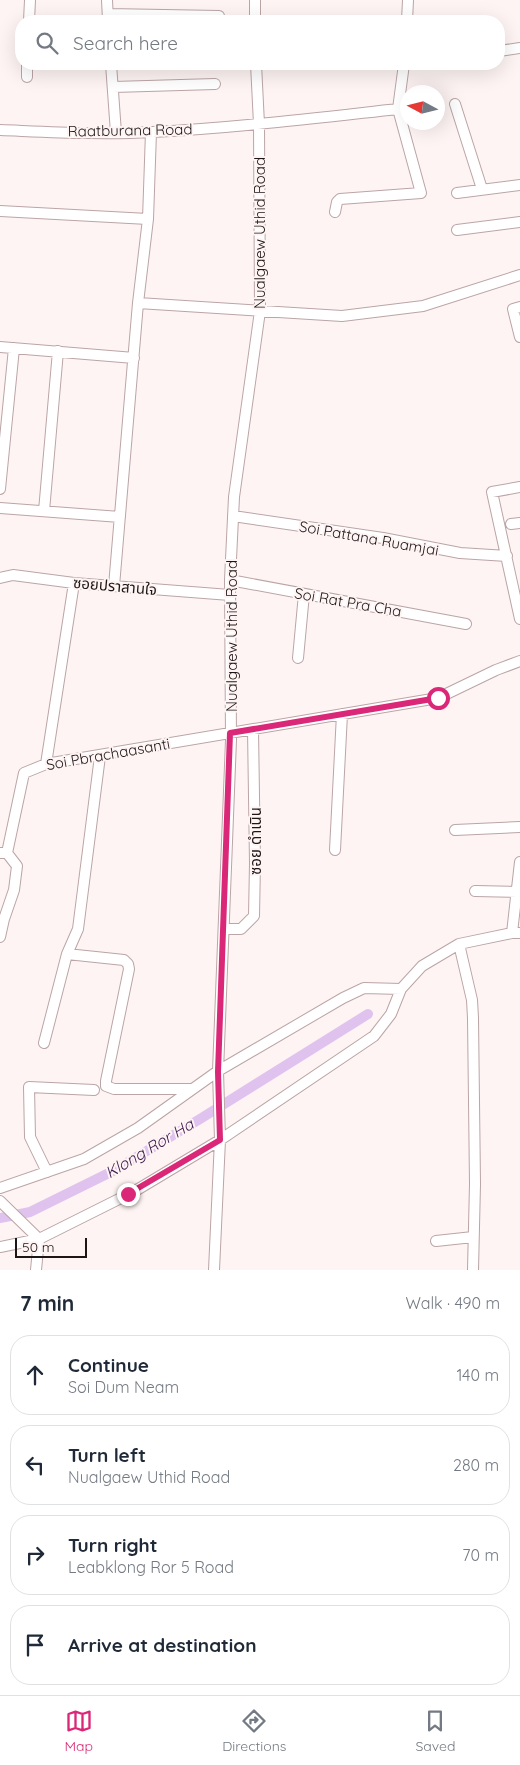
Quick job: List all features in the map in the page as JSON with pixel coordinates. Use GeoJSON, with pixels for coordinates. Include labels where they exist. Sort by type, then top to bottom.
{"type":"FeatureCollection","features":[{"type":"Feature","properties":{"kind":"street"},"geometry":{"type":"LineString","coordinates":[[29,15],[30,0]]}},
{"type":"Feature","properties":{"kind":"street"},"geometry":{"type":"LineString","coordinates":[[107,0],[108,15]]}},
{"type":"Feature","properties":{"kind":"street"},"geometry":{"type":"LineString","coordinates":[[255,0],[256,15]]}},
{"type":"Feature","properties":{"kind":"street"},"geometry":{"type":"LineString","coordinates":[[407,15],[408,0]]}},
{"type":"Feature","properties":{"kind":"street"},"geometry":{"type":"LineString","coordinates":[[505,51],[520,48]]}},
{"type":"Feature","properties":{"kind":"street"},"geometry":{"type":"LineString","coordinates":[[27,70],[27,78]]}},
{"type":"Feature","properties":{"kind":"street"},"geometry":{"type":"LineString","coordinates":[[112,70],[116,133]]}},
{"type":"Feature","properties":{"kind":"street","name":"Nualgaew Uthid Road"},"geometry":{"type":"LineString","coordinates":[[214,1270],[220,1140],[218,1072],[230,733],[230,580],[233,516],[260,311],[259,124],[256,70]]}},
{"type":"Feature","properties":{"kind":"street"},"geometry":{"type":"LineString","coordinates":[[335,212],[337,202],[340,199],[421,193],[398,109],[403,70]]}},
{"type":"Feature","properties":{"kind":"street"},"geometry":{"type":"LineString","coordinates":[[113,87],[216,84]]}},
{"type":"Feature","properties":{"kind":"street"},"geometry":{"type":"LineString","coordinates":[[455,104],[482,189]]}},
{"type":"Feature","properties":{"kind":"street","name":"Raatburana Road"},"geometry":{"type":"LineString","coordinates":[[0,130],[151,132],[259,124],[398,109]]}},
{"type":"Feature","properties":{"kind":"street"},"geometry":{"type":"LineString","coordinates":[[114,586],[138,303],[148,219],[151,132]]}},
{"type":"Feature","properties":{"kind":"street"},"geometry":{"type":"LineString","coordinates":[[457,193],[520,185]]}},
{"type":"Feature","properties":{"kind":"street"},"geometry":{"type":"LineString","coordinates":[[0,211],[148,219]]}},
{"type":"Feature","properties":{"kind":"street"},"geometry":{"type":"LineString","coordinates":[[456,230],[520,222]]}},
{"type":"Feature","properties":{"kind":"street"},"geometry":{"type":"LineString","coordinates":[[138,303],[342,316],[423,306],[520,275]]}},
{"type":"Feature","properties":{"kind":"street"},"geometry":{"type":"LineString","coordinates":[[520,307],[514,309],[520,337]]}},
{"type":"Feature","properties":{"kind":"street"},"geometry":{"type":"LineString","coordinates":[[0,347],[134,358]]}},
{"type":"Feature","properties":{"kind":"street"},"geometry":{"type":"LineString","coordinates":[[0,489],[14,348]]}},
{"type":"Feature","properties":{"kind":"street"},"geometry":{"type":"LineString","coordinates":[[44,511],[58,351]]}},
{"type":"Feature","properties":{"kind":"street"},"geometry":{"type":"LineString","coordinates":[[520,487],[492,492],[520,619]]}},
{"type":"Feature","properties":{"kind":"street"},"geometry":{"type":"LineString","coordinates":[[0,508],[120,517]]}},
{"type":"Feature","properties":{"kind":"street","name":"Soi Pattana Ruamjai"},"geometry":{"type":"LineString","coordinates":[[233,516],[382,538],[460,553],[506,556]]}},
{"type":"Feature","properties":{"kind":"street","name":"ซอยปราสานใจ"},"geometry":{"type":"LineString","coordinates":[[0,578],[13,575],[74,583],[230,596]]}},
{"type":"Feature","properties":{"kind":"street","name":"Soi Rat Pra Cha"},"geometry":{"type":"LineString","coordinates":[[230,580],[466,624]]}},
{"type":"Feature","properties":{"kind":"street"},"geometry":{"type":"LineString","coordinates":[[46,764],[74,583]]}},
{"type":"Feature","properties":{"kind":"street"},"geometry":{"type":"LineString","coordinates":[[298,658],[304,594]]}},
{"type":"Feature","properties":{"kind":"street","name":"Soi Pbrachaasanti"},"geometry":{"type":"LineString","coordinates":[[4,853],[24,773],[46,764],[438,698],[496,670],[520,661]]}},
{"type":"Feature","properties":{"kind":"street"},"geometry":{"type":"LineString","coordinates":[[336,850],[342,714]]}},
{"type":"Feature","properties":{"kind":"street","name":"ซอย ดำเนิน"},"geometry":{"type":"LineString","coordinates":[[224,929],[241,929],[254,916],[253,729]]}},
{"type":"Feature","properties":{"kind":"street"},"geometry":{"type":"LineString","coordinates":[[44,1043],[67,954],[78,929],[100,756]]}},
{"type":"Feature","properties":{"kind":"street"},"geometry":{"type":"LineString","coordinates":[[455,830],[520,827]]}},
{"type":"Feature","properties":{"kind":"street"},"geometry":{"type":"LineString","coordinates":[[1,931],[14,890],[17,866],[4,853]]}},
{"type":"Feature","properties":{"kind":"street"},"geometry":{"type":"LineString","coordinates":[[0,1247],[39,1239],[135,1191],[220,1140],[374,1036],[391,1014],[401,990],[422,966],[459,944],[516,933],[520,862]]}},
{"type":"Feature","properties":{"kind":"street"},"geometry":{"type":"LineString","coordinates":[[474,891],[517,892]]}},
{"type":"Feature","properties":{"kind":"street"},"geometry":{"type":"LineString","coordinates":[[459,944],[472,1000],[475,1184],[473,1270]]}},
{"type":"Feature","properties":{"kind":"street"},"geometry":{"type":"LineString","coordinates":[[67,954],[124,960],[128,964],[129,969],[106,1086],[114,1089],[192,1089]]}},
{"type":"Feature","properties":{"kind":"street"},"geometry":{"type":"LineString","coordinates":[[0,1188],[84,1159],[138,1128],[218,1072],[343,998],[364,988],[401,990]]}},
{"type":"Feature","properties":{"kind":"street"},"geometry":{"type":"LineString","coordinates":[[47,1172],[30,1137],[29,1087],[94,1090]]}},
{"type":"Feature","properties":{"kind":"street"},"geometry":{"type":"LineString","coordinates":[[0,1201],[39,1239]]}},
{"type":"Feature","properties":{"kind":"street"},"geometry":{"type":"LineString","coordinates":[[436,1240],[473,1237]]}},
{"type":"Feature","properties":{"kind":"street"},"geometry":{"type":"LineString","coordinates":[[36,1270],[39,1239]]}},
{"type":"Feature","properties":{"kind":"waterway","name":"Klong Ror Ha"},"geometry":{"type":"LineString","coordinates":[[0,1218],[30,1212],[115,1170],[368,1014]]}},
{"type":"Feature","properties":{"kind":"route"},"geometry":{"type":"LineString","coordinates":[[128,1194],[220,1140],[218,1072],[230,733],[438,698]]}}]}
